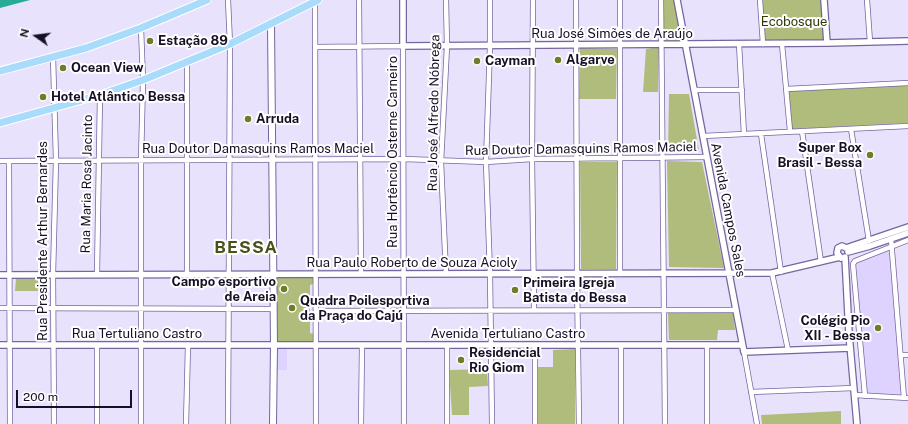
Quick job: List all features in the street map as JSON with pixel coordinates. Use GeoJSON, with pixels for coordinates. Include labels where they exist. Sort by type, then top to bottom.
{"type":"FeatureCollection","features":[{"type":"Feature","properties":{"kind":"main road"},"geometry":{"type":"LineString","coordinates":[[0,72],[53,57],[141,28],[207,0]]}},
{"type":"Feature","properties":{"kind":"main road"},"geometry":{"type":"LineString","coordinates":[[0,123],[100,95],[187,63],[271,24],[316,0]]}},
{"type":"Feature","properties":{"kind":"main road"},"geometry":{"type":"LineString","coordinates":[[271,24],[273,159],[272,275],[274,346],[273,424]]}},
{"type":"Feature","properties":{"kind":"street"},"geometry":{"type":"LineString","coordinates":[[228,0],[230,44],[228,424]]}},
{"type":"Feature","properties":{"kind":"street"},"geometry":{"type":"LineString","coordinates":[[316,0],[316,424]]}},
{"type":"Feature","properties":{"kind":"street"},"geometry":{"type":"LineString","coordinates":[[359,0],[358,46],[361,274]]}},
{"type":"Feature","properties":{"kind":"street","name":"Rua Hortêncio Osterne Carneiro"},"geometry":{"type":"LineString","coordinates":[[403,0],[405,273],[404,424]]}},
{"type":"Feature","properties":{"kind":"street","name":"Rua José Alfredo Nóbrega"},"geometry":{"type":"LineString","coordinates":[[446,0],[447,46],[441,162],[446,274]]}},
{"type":"Feature","properties":{"kind":"street"},"geometry":{"type":"LineString","coordinates":[[490,0],[486,162],[490,274],[492,424]]}},
{"type":"Feature","properties":{"kind":"street"},"geometry":{"type":"LineString","coordinates":[[533,0],[532,159],[534,310]]}},
{"type":"Feature","properties":{"kind":"street"},"geometry":{"type":"LineString","coordinates":[[576,0],[579,424]]}},
{"type":"Feature","properties":{"kind":"street"},"geometry":{"type":"LineString","coordinates":[[620,0],[620,274]]}},
{"type":"Feature","properties":{"kind":"street"},"geometry":{"type":"LineString","coordinates":[[661,0],[663,345],[665,424]]}},
{"type":"Feature","properties":{"kind":"street","name":"Avenida Campos Sales"},"geometry":{"type":"LineString","coordinates":[[677,0],[730,273],[757,424]]}},
{"type":"Feature","properties":{"kind":"street"},"geometry":{"type":"LineString","coordinates":[[760,0],[763,44]]}},
{"type":"Feature","properties":{"kind":"street"},"geometry":{"type":"LineString","coordinates":[[824,0],[827,44]]}},
{"type":"Feature","properties":{"kind":"street"},"geometry":{"type":"LineString","coordinates":[[867,0],[870,42]]}},
{"type":"Feature","properties":{"kind":"street"},"geometry":{"type":"LineString","coordinates":[[141,28],[143,80],[141,161],[142,424]]}},
{"type":"Feature","properties":{"kind":"street","name":"Rua José Simões de Araújo"},"geometry":{"type":"LineString","coordinates":[[315,47],[577,44],[827,44],[908,40]]}},
{"type":"Feature","properties":{"kind":"street"},"geometry":{"type":"LineString","coordinates":[[739,44],[744,134]]}},
{"type":"Feature","properties":{"kind":"street"},"geometry":{"type":"LineString","coordinates":[[782,44],[790,131]]}},
{"type":"Feature","properties":{"kind":"street","name":"Rua Presidente Arthur Bernardes"},"geometry":{"type":"LineString","coordinates":[[53,57],[56,160],[52,309],[54,424]]}},
{"type":"Feature","properties":{"kind":"street"},"geometry":{"type":"LineString","coordinates":[[187,63],[187,273]]}},
{"type":"Feature","properties":{"kind":"street"},"geometry":{"type":"LineString","coordinates":[[786,89],[908,83]]}},
{"type":"Feature","properties":{"kind":"street"},"geometry":{"type":"LineString","coordinates":[[694,90],[742,90]]}},
{"type":"Feature","properties":{"kind":"street","name":"Rua Maria Rosa Jacinto"},"geometry":{"type":"LineString","coordinates":[[97,274],[100,95]]}},
{"type":"Feature","properties":{"kind":"street"},"geometry":{"type":"LineString","coordinates":[[703,136],[908,126]]}},
{"type":"Feature","properties":{"kind":"street"},"geometry":{"type":"LineString","coordinates":[[851,129],[869,241]]}},
{"type":"Feature","properties":{"kind":"street"},"geometry":{"type":"LineString","coordinates":[[802,131],[822,262]]}},
{"type":"Feature","properties":{"kind":"street"},"geometry":{"type":"LineString","coordinates":[[761,134],[781,272]]}},
{"type":"Feature","properties":{"kind":"street","name":"Rua Doutor Damasquins Ramos Maciel"},"geometry":{"type":"LineString","coordinates":[[0,161],[404,159],[441,162],[486,162],[532,159],[707,157]]}},
{"type":"Feature","properties":{"kind":"street"},"geometry":{"type":"LineString","coordinates":[[9,161],[10,424]]}},
{"type":"Feature","properties":{"kind":"street"},"geometry":{"type":"LineString","coordinates":[[843,254],[869,241],[908,227]]}},
{"type":"Feature","properties":{"kind":"street"},"geometry":{"type":"LineString","coordinates":[[843,254],[908,233]]}},
{"type":"Feature","properties":{"kind":"street"},"geometry":{"type":"LineString","coordinates":[[855,395],[906,398],[901,355],[893,246],[891,239]]}},
{"type":"Feature","properties":{"kind":"street"},"geometry":{"type":"LineString","coordinates":[[865,396],[858,333],[853,271],[854,262],[908,240]]}},
{"type":"Feature","properties":{"kind":"street"},"geometry":{"type":"LineString","coordinates":[[843,254],[857,424]]}},
{"type":"Feature","properties":{"kind":"street","name":"Rua Paulo Roberto de Souza Acioly"},"geometry":{"type":"LineString","coordinates":[[0,275],[187,273],[316,275],[405,273],[772,273],[822,262],[843,254]]}},
{"type":"Feature","properties":{"kind":"street"},"geometry":{"type":"LineString","coordinates":[[772,273],[788,350]]}},
{"type":"Feature","properties":{"kind":"street"},"geometry":{"type":"LineString","coordinates":[[0,308],[273,310]]}},
{"type":"Feature","properties":{"kind":"street"},"geometry":{"type":"LineString","coordinates":[[317,311],[736,310]]}},
{"type":"Feature","properties":{"kind":"street"},"geometry":{"type":"LineString","coordinates":[[849,334],[858,333]]}},
{"type":"Feature","properties":{"kind":"street","name":"Rua Tertuliano Castro"},"geometry":{"type":"LineString","coordinates":[[0,345],[274,346]]}},
{"type":"Feature","properties":{"kind":"street"},"geometry":{"type":"LineString","coordinates":[[186,424],[188,345]]}},
{"type":"Feature","properties":{"kind":"street"},"geometry":{"type":"LineString","coordinates":[[535,345],[535,424]]}},
{"type":"Feature","properties":{"kind":"street"},"geometry":{"type":"LineString","coordinates":[[621,345],[621,424]]}},
{"type":"Feature","properties":{"kind":"street","name":"Avenida Tertuliano Castro"},"geometry":{"type":"LineString","coordinates":[[274,346],[742,345]]}},
{"type":"Feature","properties":{"kind":"street"},"geometry":{"type":"LineString","coordinates":[[97,346],[97,424]]}},
{"type":"Feature","properties":{"kind":"street"},"geometry":{"type":"LineString","coordinates":[[361,424],[362,346]]}},
{"type":"Feature","properties":{"kind":"street"},"geometry":{"type":"LineString","coordinates":[[447,346],[447,424]]}},
{"type":"Feature","properties":{"kind":"street"},"geometry":{"type":"LineString","coordinates":[[707,346],[707,424]]}},
{"type":"Feature","properties":{"kind":"street"},"geometry":{"type":"LineString","coordinates":[[744,352],[850,348]]}},
{"type":"Feature","properties":{"kind":"street"},"geometry":{"type":"LineString","coordinates":[[901,355],[908,355]]}},
{"type":"Feature","properties":{"kind":"street"},"geometry":{"type":"LineString","coordinates":[[751,392],[854,388]]}},
{"type":"Feature","properties":{"kind":"shaded area"},"geometry":{"type":"Polygon","coordinates":[[[0,0],[30,0],[0,8],[0,0]]]}},
{"type":"Feature","properties":{"kind":"shaded area","name":"Colégio Pio XII - Bessa"},"geometry":{"type":"Polygon","coordinates":[[[889,250],[902,394],[866,394],[854,263],[889,250]]]}},
{"type":"Feature","properties":{"kind":"shaded area"},"geometry":{"type":"Polygon","coordinates":[[[277,349],[287,349],[287,370],[277,370],[277,349]]]}},
{"type":"Feature","properties":{"kind":"green space"},"geometry":{"type":"Polygon","coordinates":[[[663,0],[675,0],[682,41],[664,42],[663,0]]]}},
{"type":"Feature","properties":{"kind":"green space","name":"Ecobosque"},"geometry":{"type":"Polygon","coordinates":[[[760,0],[824,0],[827,43],[763,44],[760,0]]]}},
{"type":"Feature","properties":{"kind":"green space"},"geometry":{"type":"Polygon","coordinates":[[[659,47],[658,92],[643,92],[646,49],[659,47]]]}},
{"type":"Feature","properties":{"kind":"green space"},"geometry":{"type":"Polygon","coordinates":[[[580,48],[617,49],[616,99],[579,99],[580,48]]]}},
{"type":"Feature","properties":{"kind":"green space"},"geometry":{"type":"Polygon","coordinates":[[[908,84],[908,123],[792,129],[789,91],[908,84]]]}},
{"type":"Feature","properties":{"kind":"green space"},"geometry":{"type":"Polygon","coordinates":[[[669,94],[689,94],[699,151],[668,153],[669,94]]]}},
{"type":"Feature","properties":{"kind":"green space"},"geometry":{"type":"Polygon","coordinates":[[[667,161],[702,162],[724,268],[669,267],[667,161]]]}},
{"type":"Feature","properties":{"kind":"green space"},"geometry":{"type":"Polygon","coordinates":[[[580,162],[617,162],[616,269],[581,269],[580,162]]]}},
{"type":"Feature","properties":{"kind":"green space"},"geometry":{"type":"Polygon","coordinates":[[[275,276],[314,276],[314,284],[310,285],[310,333],[314,334],[314,342],[276,343],[275,276]]]}},
{"type":"Feature","properties":{"kind":"green space"},"geometry":{"type":"Polygon","coordinates":[[[16,278],[42,278],[41,291],[15,291],[16,278]]]}},
{"type":"Feature","properties":{"kind":"green space"},"geometry":{"type":"Polygon","coordinates":[[[668,313],[733,313],[735,330],[718,330],[717,340],[669,340],[668,313]]]}},
{"type":"Feature","properties":{"kind":"green space"},"geometry":{"type":"Polygon","coordinates":[[[575,349],[575,424],[538,424],[538,367],[553,367],[553,350],[575,349]]]}},
{"type":"Feature","properties":{"kind":"green space"},"geometry":{"type":"Polygon","coordinates":[[[487,369],[488,386],[469,387],[469,415],[452,415],[449,370],[487,369]]]}},
{"type":"Feature","properties":{"kind":"green space"},"geometry":{"type":"Polygon","coordinates":[[[841,411],[841,424],[762,424],[761,415],[841,411]]]}},
{"type":"Feature","properties":{"kind":"place","name":"Estação 89"},"geometry":{"type":"Point","coordinates":[150,41]}},
{"type":"Feature","properties":{"kind":"place","name":"Algarve"},"geometry":{"type":"Point","coordinates":[558,60]}},
{"type":"Feature","properties":{"kind":"place","name":"Cayman"},"geometry":{"type":"Point","coordinates":[477,61]}},
{"type":"Feature","properties":{"kind":"place","name":"Ocean View"},"geometry":{"type":"Point","coordinates":[63,68]}},
{"type":"Feature","properties":{"kind":"place","name":"Hotel Atlântico Bessa"},"geometry":{"type":"Point","coordinates":[43,97]}},
{"type":"Feature","properties":{"kind":"place","name":"Arruda"},"geometry":{"type":"Point","coordinates":[248,119]}},
{"type":"Feature","properties":{"kind":"place","name":"Super Box Brasil - Bessa"},"geometry":{"type":"Point","coordinates":[870,155]}},
{"type":"Feature","properties":{"kind":"place","name":"Campo esportivo de Areia"},"geometry":{"type":"Point","coordinates":[284,289]}},
{"type":"Feature","properties":{"kind":"place","name":"Primeira Igreja Batista do Bessa"},"geometry":{"type":"Point","coordinates":[515,290]}},
{"type":"Feature","properties":{"kind":"place","name":"Quadra Poilesportiva da Praça do Cajú"},"geometry":{"type":"Point","coordinates":[292,308]}},
{"type":"Feature","properties":{"kind":"place","name":"Colégio Pio XII - Bessa"},"geometry":{"type":"Point","coordinates":[878,328]}},
{"type":"Feature","properties":{"kind":"place","name":"Residencial Rio Giom"},"geometry":{"type":"Point","coordinates":[461,360]}},
{"type":"Feature","properties":{"kind":"district","name":"BESSA"},"geometry":{"type":"Point","coordinates":[246,248]}}]}
